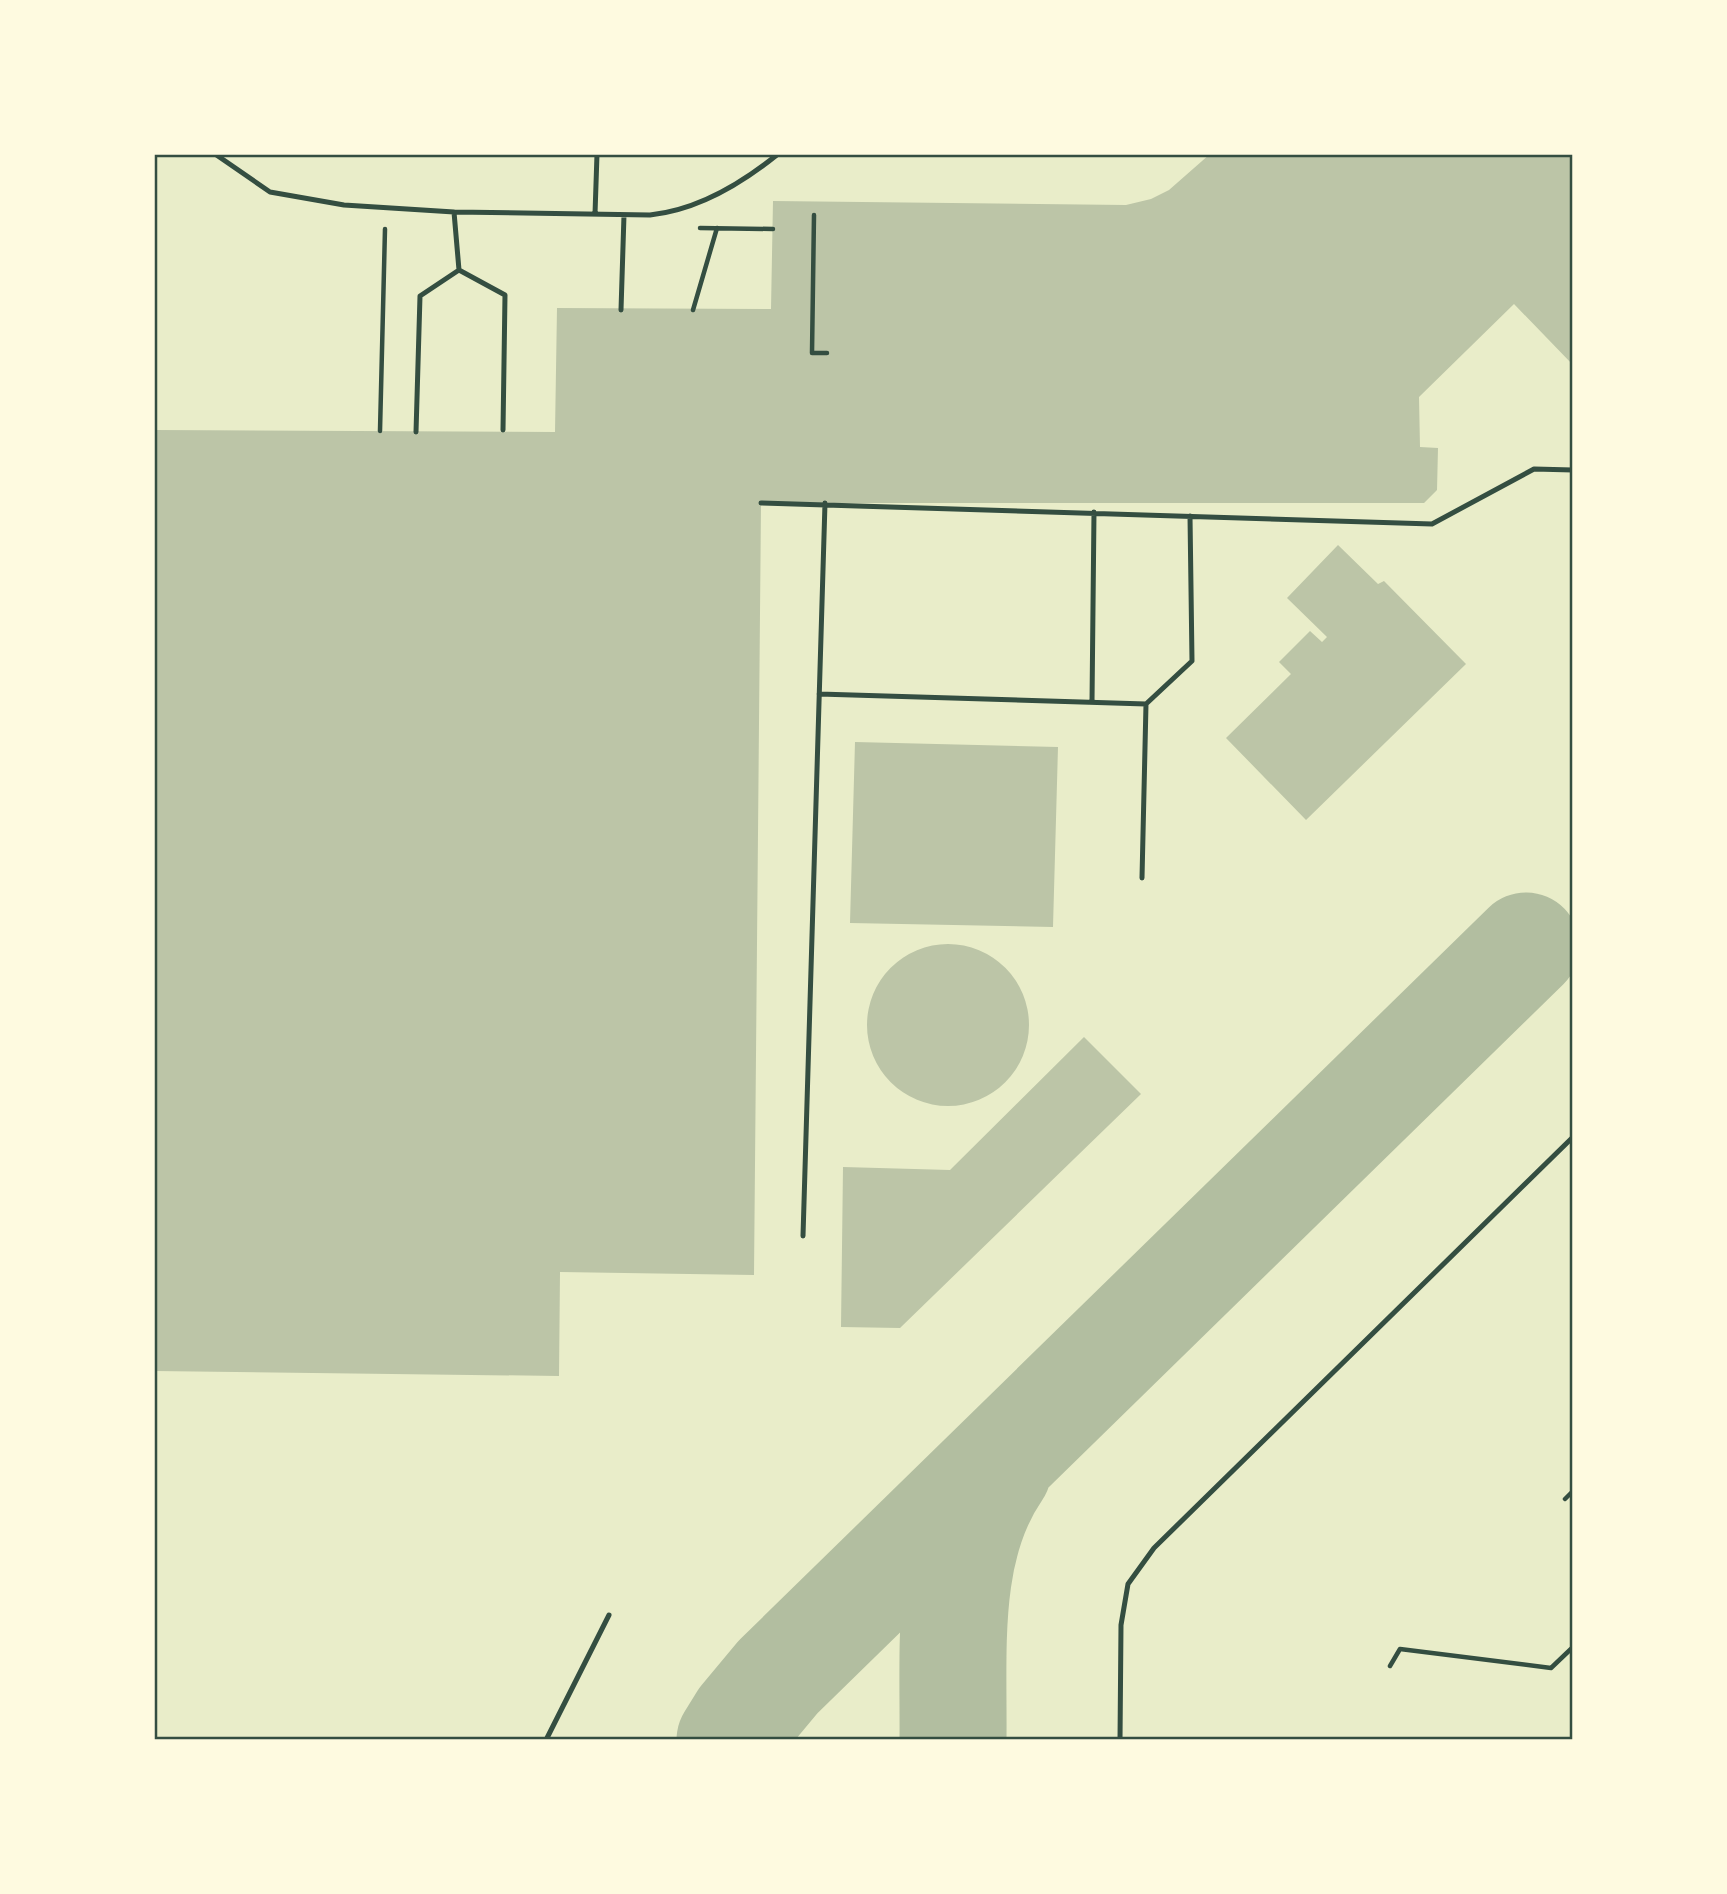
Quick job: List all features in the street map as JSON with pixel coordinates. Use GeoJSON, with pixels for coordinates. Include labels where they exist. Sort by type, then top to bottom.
{"type":"FeatureCollection","features":[{"type":"Feature","properties":{"kind":"lane"},"geometry":{"type":"LineString","coordinates":[[215,154],[270,192],[381,209],[624,215],[673,213],[743,183],[778,154]]}},
{"type":"Feature","properties":{"kind":"lane"},"geometry":{"type":"LineString","coordinates":[[595,214],[597,154]]}},
{"type":"Feature","properties":{"kind":"lane"},"geometry":{"type":"LineString","coordinates":[[454,212],[459,270]]}},
{"type":"Feature","properties":{"kind":"lane"},"geometry":{"type":"LineString","coordinates":[[621,310],[624,215]]}},
{"type":"Feature","properties":{"kind":"lane"},"geometry":{"type":"LineString","coordinates":[[459,270],[505,295],[503,430]]}},
{"type":"Feature","properties":{"kind":"lane"},"geometry":{"type":"LineString","coordinates":[[416,432],[420,296],[459,270]]}},
{"type":"Feature","properties":{"kind":"lane"},"geometry":{"type":"LineString","coordinates":[[761,503],[1432,524],[1534,469],[1573,470]]}},
{"type":"Feature","properties":{"kind":"lane"},"geometry":{"type":"LineString","coordinates":[[803,1236],[825,503]]}},
{"type":"Feature","properties":{"kind":"lane"},"geometry":{"type":"LineString","coordinates":[[1092,702],[1094,512]]}},
{"type":"Feature","properties":{"kind":"lane"},"geometry":{"type":"LineString","coordinates":[[819,694],[1146,704],[1192,661],[1190,516]]}},
{"type":"Feature","properties":{"kind":"lane"},"geometry":{"type":"LineString","coordinates":[[1142,878],[1146,704]]}},
{"type":"Feature","properties":{"kind":"lane"},"geometry":{"type":"LineString","coordinates":[[1120,1740],[1121,1625],[1128,1584],[1154,1548],[1573,1137]]}},
{"type":"Feature","properties":{"kind":"lane"},"geometry":{"type":"LineString","coordinates":[[546,1740],[609,1615]]}},
{"type":"Feature","properties":{"kind":"path"},"geometry":{"type":"LineString","coordinates":[[814,215],[812,353],[827,354]]}},
{"type":"Feature","properties":{"kind":"path"},"geometry":{"type":"LineString","coordinates":[[380,431],[385,224]]}},
{"type":"Feature","properties":{"kind":"path"},"geometry":{"type":"LineString","coordinates":[[700,228],[773,229]]}},
{"type":"Feature","properties":{"kind":"path"},"geometry":{"type":"LineString","coordinates":[[693,310],[717,228]]}},
{"type":"Feature","properties":{"kind":"path"},"geometry":{"type":"LineString","coordinates":[[1565,1499],[1573,1490]]}},
{"type":"Feature","properties":{"kind":"path"},"geometry":{"type":"LineString","coordinates":[[1390,1666],[1400,1649],[1551,1668],[1573,1647]]}},
{"type":"Feature","properties":{"kind":"building"},"geometry":{"type":"Polygon","coordinates":[[[1210,154],[1573,154],[1573,365],[1514,304],[1419,397],[1420,447],[1438,448],[1437,490],[1424,503],[761,503],[754,1275],[560,1272],[559,1376],[154,1371],[154,430],[555,432],[557,308],[771,309],[773,201],[1126,205],[1151,199],[1169,190],[1210,154]]]}},
{"type":"Feature","properties":{"kind":"building"},"geometry":{"type":"Polygon","coordinates":[[[1338,545],[1378,584],[1384,581],[1466,664],[1306,820],[1226,738],[1291,674],[1279,662],[1310,631],[1322,642],[1327,637],[1287,598],[1338,545]]]}},
{"type":"Feature","properties":{"kind":"building"},"geometry":{"type":"Polygon","coordinates":[[[855,742],[1058,747],[1053,927],[850,923],[855,742]]]}},
{"type":"Feature","properties":{"kind":"building"},"geometry":{"type":"Polygon","coordinates":[[[948,944],[979,950],[1005,968],[1023,994],[1029,1025],[1023,1056],[1005,1082],[979,1100],[948,1106],[917,1100],[891,1082],[873,1056],[867,1025],[873,994],[891,968],[917,950],[948,944]]]}},
{"type":"Feature","properties":{"kind":"building"},"geometry":{"type":"Polygon","coordinates":[[[1084,1037],[1141,1094],[900,1328],[841,1327],[843,1167],[950,1170],[1084,1037]]]}},
{"type":"Feature","properties":{"kind":"taxiway"},"geometry":{"type":"LineString","coordinates":[[730,1740],[743,1719],[778,1677],[1526,946]]}},
{"type":"Feature","properties":{"kind":"taxiway"},"geometry":{"type":"LineString","coordinates":[[953,1740],[953,1635],[960,1566],[968,1532],[981,1500],[998,1470]]}}]}
